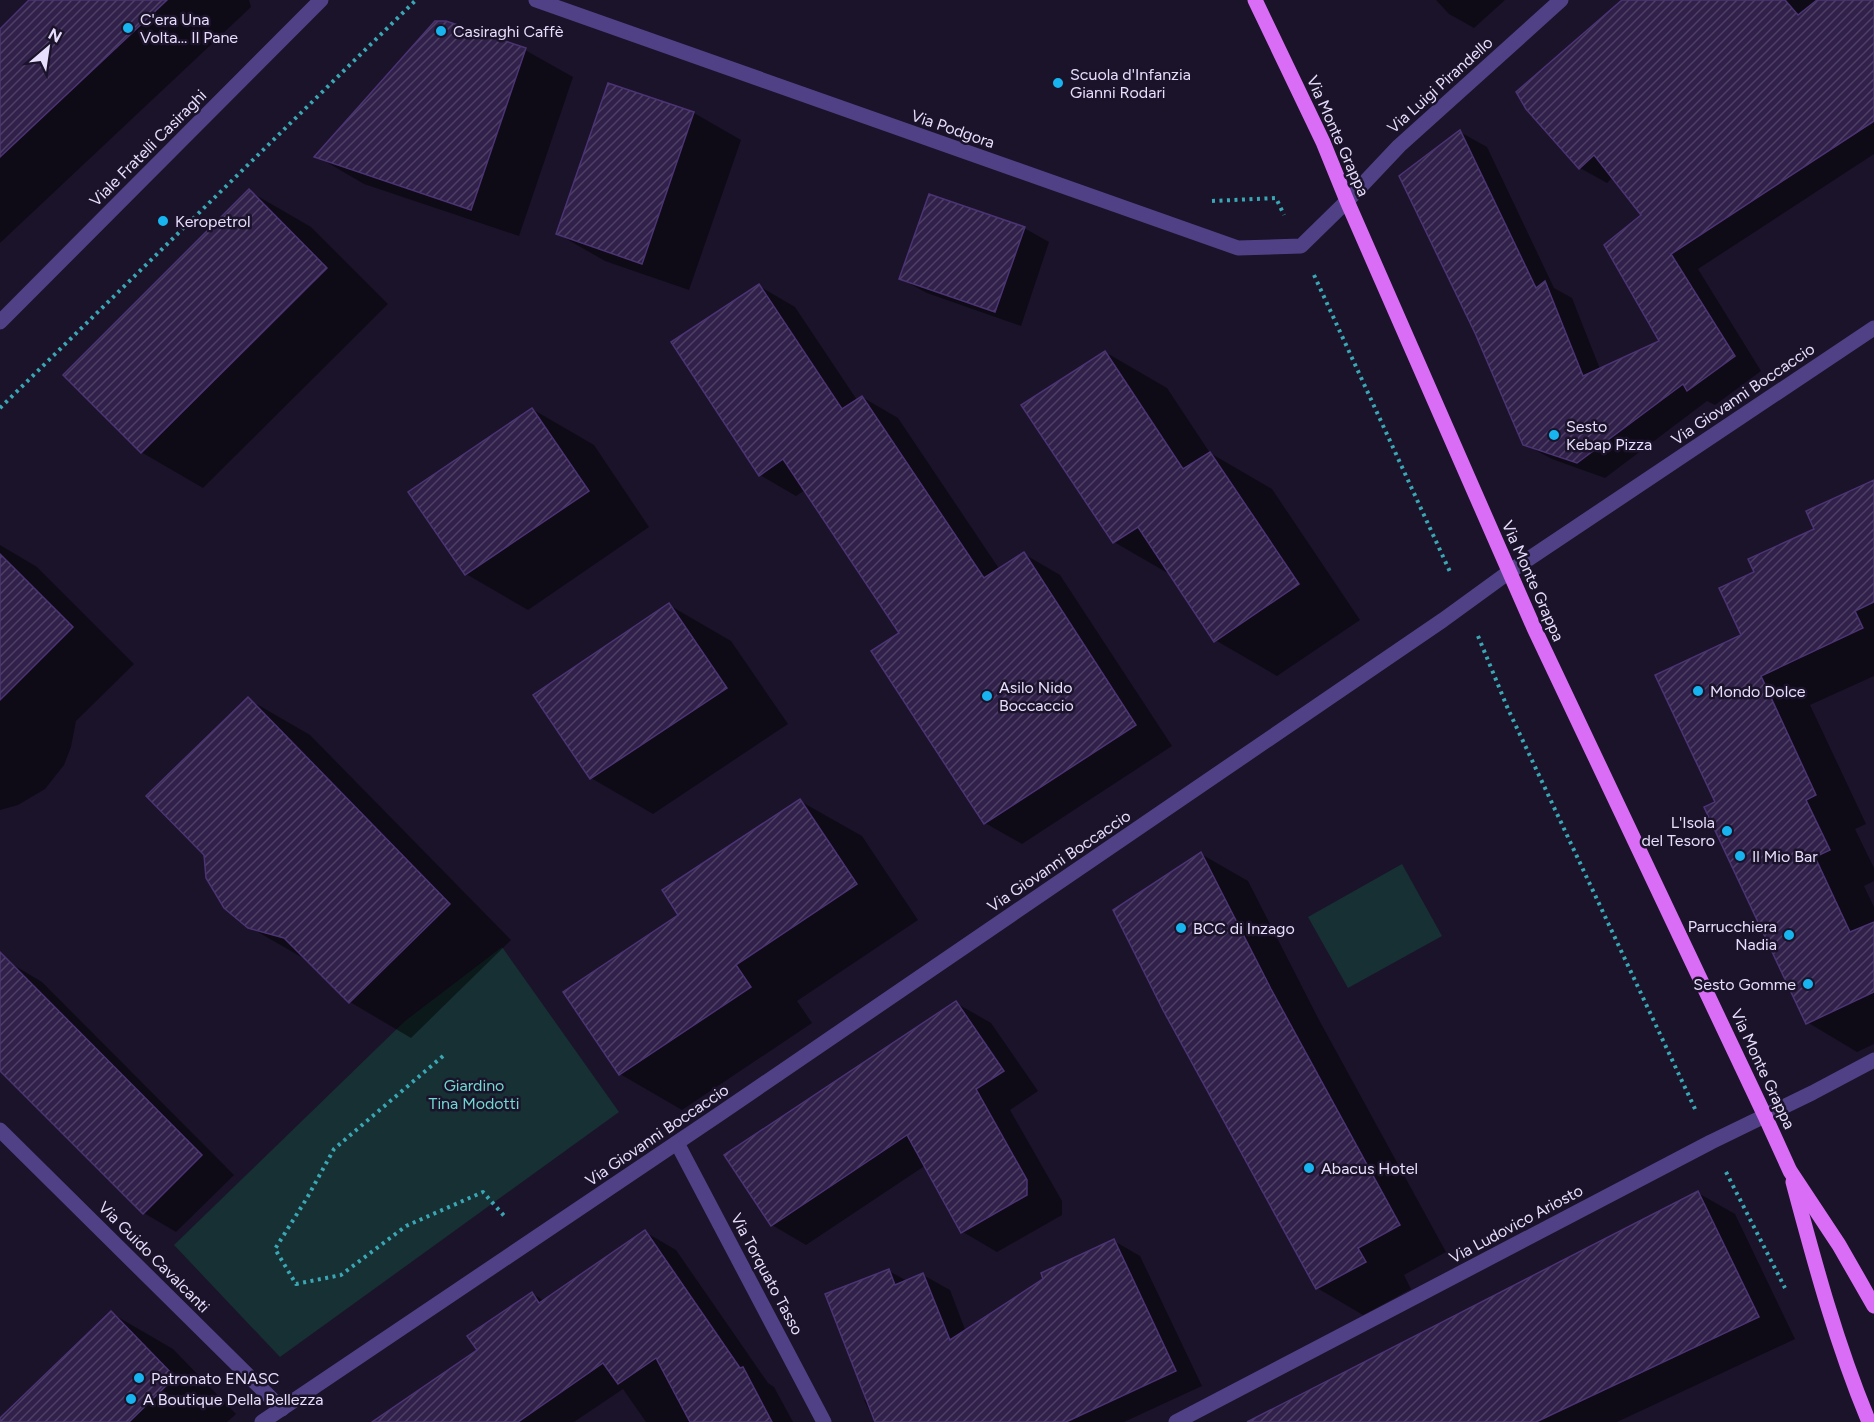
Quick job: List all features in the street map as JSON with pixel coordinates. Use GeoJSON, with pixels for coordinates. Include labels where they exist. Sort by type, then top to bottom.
{"type":"FeatureCollection","features":[{"type":"Feature","properties":{"kind":"main road","name":"Via Monte Grappa"},"geometry":{"type":"LineString","coordinates":[[1255,0],[1323,142],[1509,572],[1790,1171]]}},
{"type":"Feature","properties":{"kind":"main road"},"geometry":{"type":"LineString","coordinates":[[1790,1171],[1839,1245],[1874,1306]]}},
{"type":"Feature","properties":{"kind":"main road"},"geometry":{"type":"LineString","coordinates":[[1790,1171],[1841,1352],[1869,1422]]}},
{"type":"Feature","properties":{"kind":"street","name":"Viale Fratelli Casiraghi"},"geometry":{"type":"LineString","coordinates":[[0,322],[321,0]]}},
{"type":"Feature","properties":{"kind":"street","name":"Via Podgora"},"geometry":{"type":"LineString","coordinates":[[536,0],[1238,248],[1301,246]]}},
{"type":"Feature","properties":{"kind":"street","name":"Via Luigi Pirandello"},"geometry":{"type":"LineString","coordinates":[[1347,201],[1399,146],[1561,0]]}},
{"type":"Feature","properties":{"kind":"street"},"geometry":{"type":"LineString","coordinates":[[1301,246],[1347,201]]}},
{"type":"Feature","properties":{"kind":"street","name":"Via Giovanni Boccaccio"},"geometry":{"type":"LineString","coordinates":[[262,1422],[677,1143],[1465,605],[1509,572],[1874,328]]}},
{"type":"Feature","properties":{"kind":"street","name":"Via Ludovico Ariosto"},"geometry":{"type":"LineString","coordinates":[[1176,1422],[1711,1142],[1874,1060]]}},
{"type":"Feature","properties":{"kind":"street","name":"Via Guido Cavalcanti"},"geometry":{"type":"LineString","coordinates":[[0,1130],[282,1409]]}},
{"type":"Feature","properties":{"kind":"street","name":"Via Torquato Tasso"},"geometry":{"type":"LineString","coordinates":[[677,1143],[824,1422]]}},
{"type":"Feature","properties":{"kind":"path"},"geometry":{"type":"LineString","coordinates":[[0,408],[416,0]]}},
{"type":"Feature","properties":{"kind":"path"},"geometry":{"type":"LineString","coordinates":[[1301,246],[1465,605],[1508,709],[1711,1142],[1788,1295]]}},
{"type":"Feature","properties":{"kind":"path"},"geometry":{"type":"LineString","coordinates":[[443,1056],[334,1149],[275,1249],[296,1284],[341,1275],[406,1226],[483,1192],[528,1243]]}},
{"type":"Feature","properties":{"kind":"green space"},"geometry":{"type":"Polygon","coordinates":[[[1402,864],[1442,936],[1348,988],[1308,917],[1402,864]]]}},
{"type":"Feature","properties":{"kind":"green space","name":"Giardino Tina Modotti"},"geometry":{"type":"Polygon","coordinates":[[[502,947],[619,1112],[280,1357],[174,1245],[405,1021],[502,947]]]}},
{"type":"Feature","properties":{"kind":"building"},"geometry":{"type":"Polygon","coordinates":[[[29,0],[167,0],[0,157],[0,29],[29,0]]]}},
{"type":"Feature","properties":{"kind":"building"},"geometry":{"type":"Polygon","coordinates":[[[1622,0],[1785,0],[1798,15],[1817,0],[1874,0],[1874,121],[1671,254],[1735,356],[1687,391],[1683,384],[1577,463],[1523,445],[1475,333],[1399,176],[1460,130],[1536,288],[1545,281],[1583,376],[1659,341],[1604,245],[1641,215],[1594,155],[1579,169],[1526,109],[1516,92],[1622,0]]]}},
{"type":"Feature","properties":{"kind":"building"},"geometry":{"type":"Polygon","coordinates":[[[435,21],[446,21],[526,48],[471,210],[314,157],[435,21]]]}},
{"type":"Feature","properties":{"kind":"building"},"geometry":{"type":"Polygon","coordinates":[[[608,83],[694,112],[642,264],[556,234],[608,83]]]}},
{"type":"Feature","properties":{"kind":"building"},"geometry":{"type":"Polygon","coordinates":[[[249,189],[327,268],[141,453],[63,375],[249,189]]]}},
{"type":"Feature","properties":{"kind":"building"},"geometry":{"type":"Polygon","coordinates":[[[929,194],[1025,227],[995,312],[899,279],[929,194]]]}},
{"type":"Feature","properties":{"kind":"building"},"geometry":{"type":"Polygon","coordinates":[[[759,284],[842,409],[862,396],[984,578],[1024,552],[1136,725],[984,824],[871,651],[899,633],[783,459],[759,476],[671,342],[759,284]]]}},
{"type":"Feature","properties":{"kind":"building"},"geometry":{"type":"Polygon","coordinates":[[[1105,351],[1183,469],[1210,452],[1299,584],[1214,642],[1138,527],[1113,543],[1021,405],[1105,351]]]}},
{"type":"Feature","properties":{"kind":"building"},"geometry":{"type":"Polygon","coordinates":[[[532,408],[589,491],[465,575],[408,492],[532,408]]]}},
{"type":"Feature","properties":{"kind":"building"},"geometry":{"type":"Polygon","coordinates":[[[1874,480],[1874,602],[1855,611],[1863,628],[1761,676],[1816,795],[1806,800],[1830,850],[1815,857],[1850,932],[1874,922],[1874,992],[1806,1024],[1704,807],[1715,802],[1655,675],[1741,635],[1719,588],[1754,572],[1748,559],[1814,529],[1806,511],[1874,480]]]}},
{"type":"Feature","properties":{"kind":"building"},"geometry":{"type":"Polygon","coordinates":[[[0,554],[73,627],[0,700],[0,554]]]}},
{"type":"Feature","properties":{"kind":"building"},"geometry":{"type":"Polygon","coordinates":[[[669,603],[727,688],[590,779],[533,695],[669,603]]]}},
{"type":"Feature","properties":{"kind":"building"},"geometry":{"type":"Polygon","coordinates":[[[248,697],[450,904],[349,1003],[284,938],[248,928],[224,908],[206,878],[204,855],[146,796],[248,697]]]}},
{"type":"Feature","properties":{"kind":"building"},"geometry":{"type":"Polygon","coordinates":[[[800,799],[857,884],[736,965],[751,987],[619,1075],[563,992],[678,915],[662,890],[800,799]]]}},
{"type":"Feature","properties":{"kind":"building","name":"Abacus Hotel"},"geometry":{"type":"Polygon","coordinates":[[[1201,852],[1271,989],[1400,1225],[1358,1248],[1366,1262],[1316,1289],[1163,1010],[1113,910],[1201,852]]]}},
{"type":"Feature","properties":{"kind":"building"},"geometry":{"type":"Polygon","coordinates":[[[0,952],[202,1155],[143,1214],[0,1071],[0,952]]]}},
{"type":"Feature","properties":{"kind":"building"},"geometry":{"type":"Polygon","coordinates":[[[956,1001],[1004,1071],[976,1089],[1027,1180],[1027,1195],[961,1233],[907,1135],[771,1226],[724,1155],[956,1001]]]}},
{"type":"Feature","properties":{"kind":"building"},"geometry":{"type":"Polygon","coordinates":[[[1698,1191],[1759,1317],[1536,1422],[1247,1422],[1698,1191]]]}},
{"type":"Feature","properties":{"kind":"building"},"geometry":{"type":"Polygon","coordinates":[[[645,1230],[740,1368],[743,1367],[772,1422],[690,1422],[656,1358],[618,1384],[603,1363],[518,1422],[372,1422],[477,1350],[467,1336],[532,1292],[539,1303],[645,1230]]]}},
{"type":"Feature","properties":{"kind":"building"},"geometry":{"type":"Polygon","coordinates":[[[1114,1239],[1176,1371],[1066,1422],[875,1422],[825,1294],[889,1269],[895,1285],[923,1273],[950,1340],[1043,1279],[1041,1273],[1114,1239]]]}},
{"type":"Feature","properties":{"kind":"building"},"geometry":{"type":"Polygon","coordinates":[[[111,1311],[175,1377],[129,1422],[0,1422],[0,1418],[111,1311]]]}},
{"type":"Feature","properties":{"kind":"place","name":"C'era Una Volta... Il Pane"},"geometry":{"type":"Point","coordinates":[128,28]}},
{"type":"Feature","properties":{"kind":"place","name":"Casiraghi Caffè"},"geometry":{"type":"Point","coordinates":[441,31]}},
{"type":"Feature","properties":{"kind":"place","name":"Scuola d'Infanzia Gianni Rodari"},"geometry":{"type":"Point","coordinates":[1058,83]}},
{"type":"Feature","properties":{"kind":"place","name":"Keropetrol"},"geometry":{"type":"Point","coordinates":[163,221]}},
{"type":"Feature","properties":{"kind":"place","name":"Sesto Kebap Pizza"},"geometry":{"type":"Point","coordinates":[1554,435]}},
{"type":"Feature","properties":{"kind":"place","name":"Mondo Dolce"},"geometry":{"type":"Point","coordinates":[1698,691]}},
{"type":"Feature","properties":{"kind":"place","name":"Asilo Nido Boccaccio"},"geometry":{"type":"Point","coordinates":[987,696]}},
{"type":"Feature","properties":{"kind":"place","name":"L'Isola del Tesoro"},"geometry":{"type":"Point","coordinates":[1727,831]}},
{"type":"Feature","properties":{"kind":"place","name":"Il Mio Bar"},"geometry":{"type":"Point","coordinates":[1740,856]}},
{"type":"Feature","properties":{"kind":"place","name":"BCC di Inzago"},"geometry":{"type":"Point","coordinates":[1181,928]}},
{"type":"Feature","properties":{"kind":"place","name":"Parrucchiera Nadia"},"geometry":{"type":"Point","coordinates":[1789,935]}},
{"type":"Feature","properties":{"kind":"place","name":"Sesto Gomme"},"geometry":{"type":"Point","coordinates":[1808,984]}},
{"type":"Feature","properties":{"kind":"place","name":"Abacus Hotel"},"geometry":{"type":"Point","coordinates":[1309,1168]}},
{"type":"Feature","properties":{"kind":"place","name":"Patronato ENASC"},"geometry":{"type":"Point","coordinates":[139,1378]}},
{"type":"Feature","properties":{"kind":"place","name":"A Boutique Della Bellezza"},"geometry":{"type":"Point","coordinates":[131,1399]}}]}
